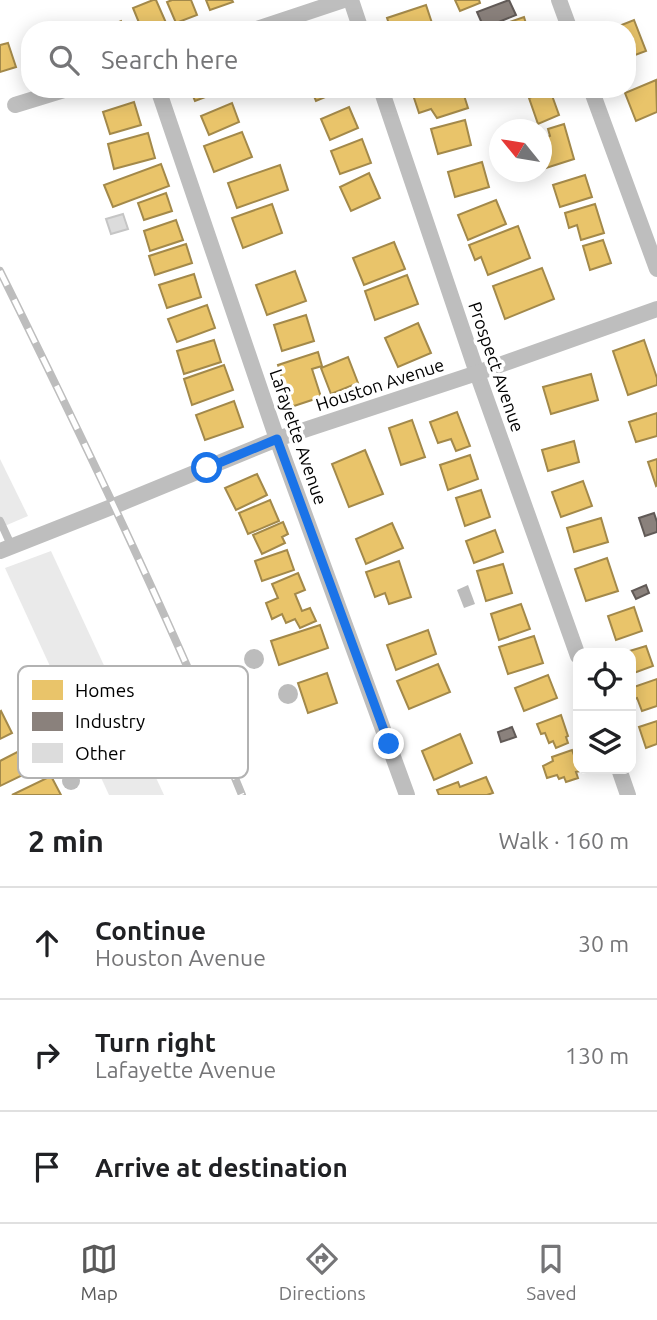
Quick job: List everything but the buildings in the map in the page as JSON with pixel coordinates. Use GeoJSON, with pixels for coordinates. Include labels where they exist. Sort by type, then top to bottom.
{"type":"FeatureCollection","features":[{"type":"Feature","properties":{"kind":"street"},"geometry":{"type":"LineString","coordinates":[[281,21],[344,0]]}},
{"type":"Feature","properties":{"kind":"street"},"geometry":{"type":"LineString","coordinates":[[351,0],[358,21]]}},
{"type":"Feature","properties":{"kind":"street"},"geometry":{"type":"LineString","coordinates":[[559,0],[567,21]]}},
{"type":"Feature","properties":{"kind":"street"},"geometry":{"type":"LineString","coordinates":[[15,105],[38,98]]}},
{"type":"Feature","properties":{"kind":"street","name":"Lafayette Avenue"},"geometry":{"type":"LineString","coordinates":[[161,98],[277,439],[407,795]]}},
{"type":"Feature","properties":{"kind":"street","name":"Prospect Avenue"},"geometry":{"type":"LineString","coordinates":[[384,98],[477,373],[575,648]]}},
{"type":"Feature","properties":{"kind":"street"},"geometry":{"type":"LineString","coordinates":[[595,98],[657,270]]}},
{"type":"Feature","properties":{"kind":"street","name":"Houston Avenue"},"geometry":{"type":"LineString","coordinates":[[6,549],[277,439],[477,373],[657,309]]}},
{"type":"Feature","properties":{"kind":"street"},"geometry":{"type":"LineString","coordinates":[[621,774],[628,795]]}},
{"type":"Feature","properties":{"kind":"lane"},"geometry":{"type":"LineString","coordinates":[[0,522],[6,549]]}},
{"type":"Feature","properties":{"kind":"shaded area"},"geometry":{"type":"Polygon","coordinates":[[[0,459],[28,516],[0,528],[0,459]]]}},
{"type":"Feature","properties":{"kind":"shaded area"},"geometry":{"type":"Polygon","coordinates":[[[51,551],[104,666],[50,666],[5,568],[51,551]]]}},
{"type":"Feature","properties":{"kind":"shaded area"},"geometry":{"type":"Polygon","coordinates":[[[468,585],[475,604],[464,608],[457,590],[468,585]]]}},
{"type":"Feature","properties":{"kind":"shaded area"},"geometry":{"type":"Polygon","coordinates":[[[250,649],[258,649],[264,655],[264,663],[258,669],[250,669],[244,663],[244,655],[250,649]]]}},
{"type":"Feature","properties":{"kind":"shaded area"},"geometry":{"type":"Polygon","coordinates":[[[288,684],[295,687],[298,694],[295,701],[288,704],[281,701],[278,694],[281,687],[288,684]]]}},
{"type":"Feature","properties":{"kind":"shaded area"},"geometry":{"type":"Polygon","coordinates":[[[62,778],[80,778],[80,785],[75,790],[67,790],[62,785],[62,778]]]}},
{"type":"Feature","properties":{"kind":"shaded area"},"geometry":{"type":"Polygon","coordinates":[[[101,778],[156,778],[164,795],[109,795],[101,778]]]}},
{"type":"Feature","properties":{"kind":"railway"},"geometry":{"type":"LineString","coordinates":[[0,271],[126,531],[187,666]]}},
{"type":"Feature","properties":{"kind":"railway"},"geometry":{"type":"LineString","coordinates":[[235,778],[242,795]]}},
{"type":"Feature","properties":{"kind":"route"},"geometry":{"type":"LineString","coordinates":[[207,468],[277,439],[389,744]]}}]}
